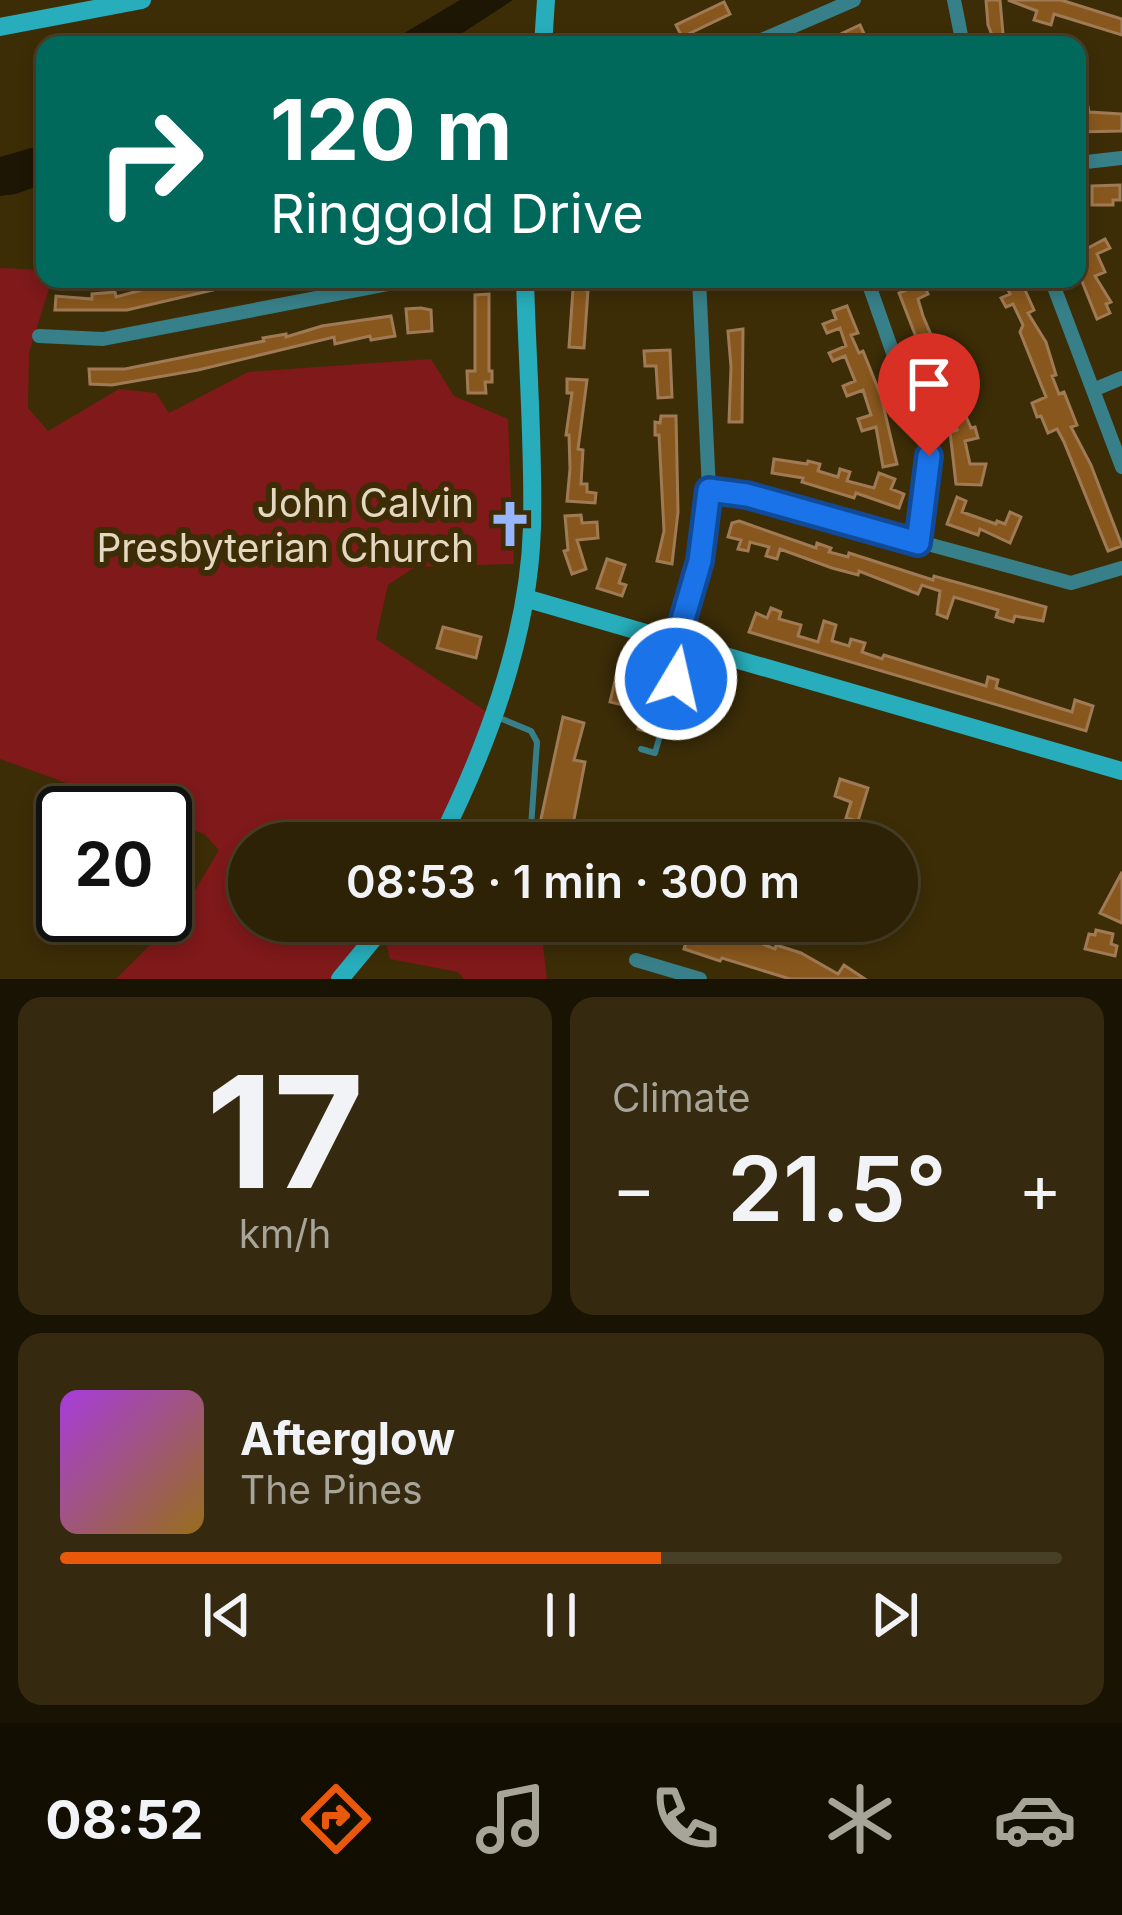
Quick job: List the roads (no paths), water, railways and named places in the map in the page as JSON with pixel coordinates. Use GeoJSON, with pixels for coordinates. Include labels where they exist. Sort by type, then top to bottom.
{"type":"FeatureCollection","features":[{"type":"Feature","properties":{"kind":"street"},"geometry":{"type":"LineString","coordinates":[[771,36],[854,0]]}},
{"type":"Feature","properties":{"kind":"street"},"geometry":{"type":"LineString","coordinates":[[955,0],[961,36]]}},
{"type":"Feature","properties":{"kind":"street"},"geometry":{"type":"LineString","coordinates":[[0,27],[132,1]]}},
{"type":"Feature","properties":{"kind":"street"},"geometry":{"type":"LineString","coordinates":[[1086,162],[1122,158]]}},
{"type":"Feature","properties":{"kind":"street"},"geometry":{"type":"LineString","coordinates":[[39,336],[103,339],[368,288]]}},
{"type":"Feature","properties":{"kind":"street"},"geometry":{"type":"LineString","coordinates":[[450,822],[475,771],[525,598],[532,531],[525,288]]}},
{"type":"Feature","properties":{"kind":"street"},"geometry":{"type":"LineString","coordinates":[[680,642],[700,561],[709,490],[699,288]]}},
{"type":"Feature","properties":{"kind":"street"},"geometry":{"type":"LineString","coordinates":[[870,288],[929,456],[918,543]]}},
{"type":"Feature","properties":{"kind":"street"},"geometry":{"type":"LineString","coordinates":[[1054,288],[1122,467]]}},
{"type":"Feature","properties":{"kind":"street"},"geometry":{"type":"LineString","coordinates":[[1093,390],[1122,379]]}},
{"type":"Feature","properties":{"kind":"street"},"geometry":{"type":"LineString","coordinates":[[709,490],[760,498],[1071,583],[1122,568]]}},
{"type":"Feature","properties":{"kind":"street"},"geometry":{"type":"LineString","coordinates":[[525,598],[1122,771]]}},
{"type":"Feature","properties":{"kind":"street"},"geometry":{"type":"LineString","coordinates":[[340,979],[371,942]]}},
{"type":"Feature","properties":{"kind":"street"},"geometry":{"type":"LineString","coordinates":[[636,960],[700,979]]}},
{"type":"Feature","properties":{"kind":"lane"},"geometry":{"type":"LineString","coordinates":[[629,667],[636,629]]}},
{"type":"Feature","properties":{"kind":"lane"},"geometry":{"type":"LineString","coordinates":[[641,749],[656,753],[676,679],[669,667],[680,642]]}},
{"type":"Feature","properties":{"kind":"lane"},"geometry":{"type":"LineString","coordinates":[[493,716],[531,731],[537,742],[531,822]]}},
{"type":"Feature","properties":{"kind":"place","name":"John Calvin Presbyterian Church"},"geometry":{"type":"Point","coordinates":[510,524]}}]}
